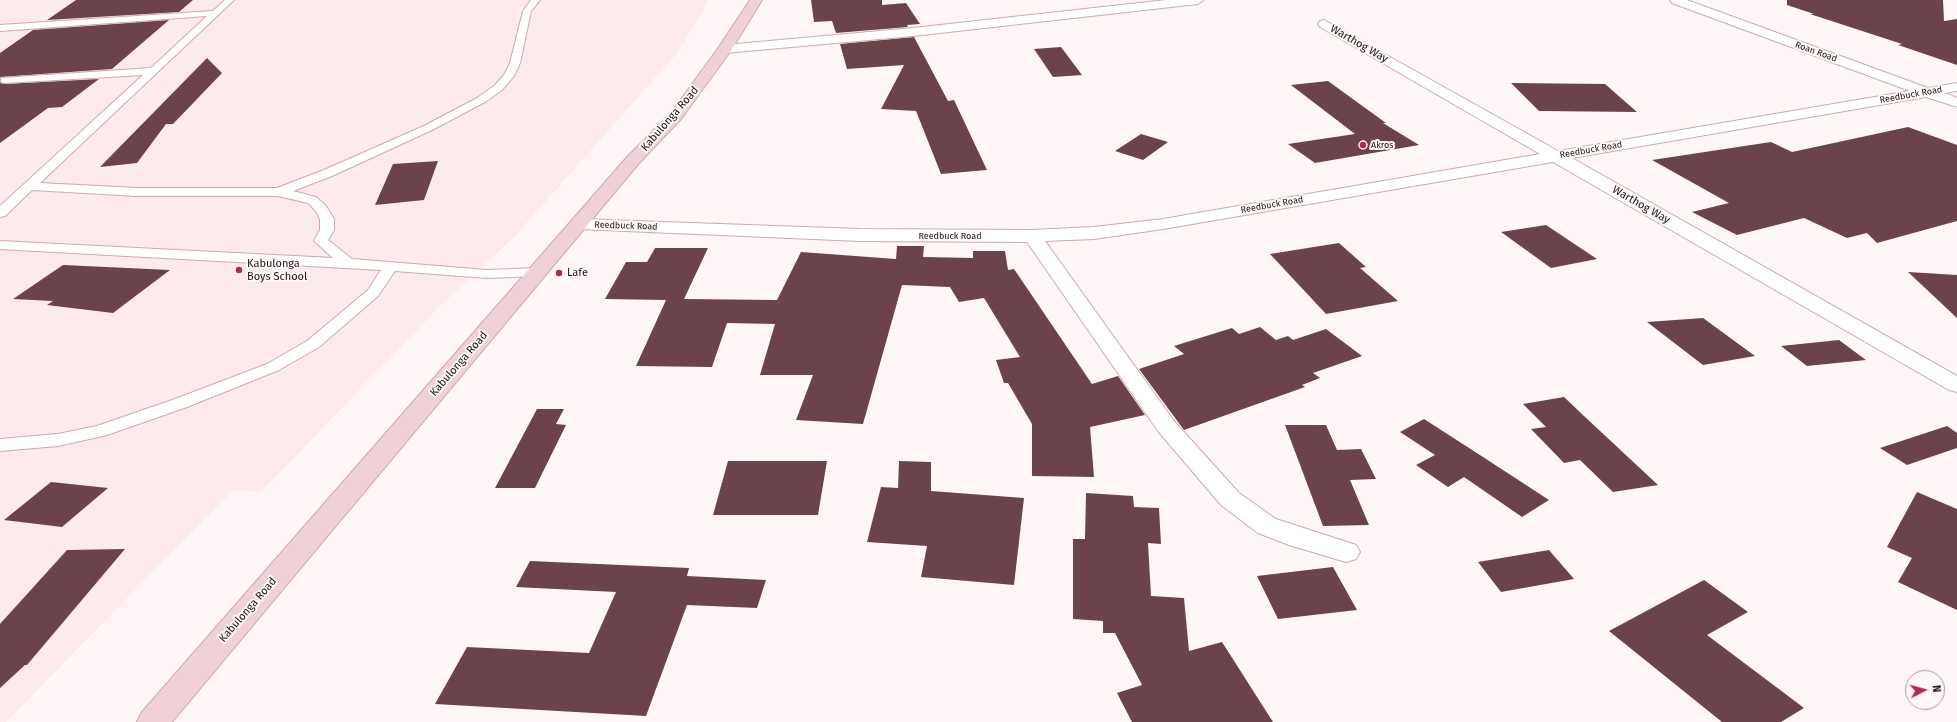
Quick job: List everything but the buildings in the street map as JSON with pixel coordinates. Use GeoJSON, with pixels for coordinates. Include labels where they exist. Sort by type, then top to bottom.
{"type":"FeatureCollection","features":[{"type":"Feature","properties":{"kind":"main road","name":"Kabulonga Road"},"geometry":{"type":"LineString","coordinates":[[153,722],[634,159],[676,116],[725,49],[756,0]]}},
{"type":"Feature","properties":{"kind":"street"},"geometry":{"type":"LineString","coordinates":[[725,49],[905,33],[1198,0]]}},
{"type":"Feature","properties":{"kind":"street","name":"Roan Road"},"geometry":{"type":"LineString","coordinates":[[1676,0],[1957,103]]}},
{"type":"Feature","properties":{"kind":"street","name":"Warthog Way"},"geometry":{"type":"LineString","coordinates":[[1324,24],[1957,385]]}},
{"type":"Feature","properties":{"kind":"street","name":"Reedbuck Road"},"geometry":{"type":"LineString","coordinates":[[579,224],[860,235],[1032,236],[1094,233],[1163,224],[1957,87]]}},
{"type":"Feature","properties":{"kind":"street"},"geometry":{"type":"LineString","coordinates":[[1032,236],[1166,426],[1230,499],[1267,526],[1299,538],[1346,552]]}},
{"type":"Feature","properties":{"kind":"lane"},"geometry":{"type":"LineString","coordinates":[[0,213],[31,186],[230,0]]}},
{"type":"Feature","properties":{"kind":"lane"},"geometry":{"type":"LineString","coordinates":[[278,192],[328,173],[428,128],[481,100],[498,88],[509,76],[515,63],[527,11],[536,0]]}},
{"type":"Feature","properties":{"kind":"lane"},"geometry":{"type":"LineString","coordinates":[[0,28],[216,13]]}},
{"type":"Feature","properties":{"kind":"lane"},"geometry":{"type":"LineString","coordinates":[[5,80],[154,71]]}},
{"type":"Feature","properties":{"kind":"lane"},"geometry":{"type":"LineString","coordinates":[[31,186],[137,192],[278,192],[306,198],[312,200],[328,219],[327,230],[321,241],[348,263]]}},
{"type":"Feature","properties":{"kind":"lane"},"geometry":{"type":"LineString","coordinates":[[0,245],[348,263],[487,274],[537,272]]}},
{"type":"Feature","properties":{"kind":"lane"},"geometry":{"type":"LineString","coordinates":[[0,445],[58,440],[101,431],[181,403],[273,367],[313,344],[373,293],[391,266]]}},
{"type":"Feature","properties":{"kind":"shaded area","name":"Kabulonga Boys School"},"geometry":{"type":"Polygon","coordinates":[[[0,0],[709,0],[678,52],[514,237],[442,304],[261,492],[233,490],[6,722],[0,722],[0,0]]]}},
{"type":"Feature","properties":{"kind":"place","name":"Akros"},"geometry":{"type":"Point","coordinates":[1363,145]}},
{"type":"Feature","properties":{"kind":"place","name":"Kabulonga Boys School"},"geometry":{"type":"Point","coordinates":[239,270]}},
{"type":"Feature","properties":{"kind":"place","name":"Lafe"},"geometry":{"type":"Point","coordinates":[559,273]}}]}
